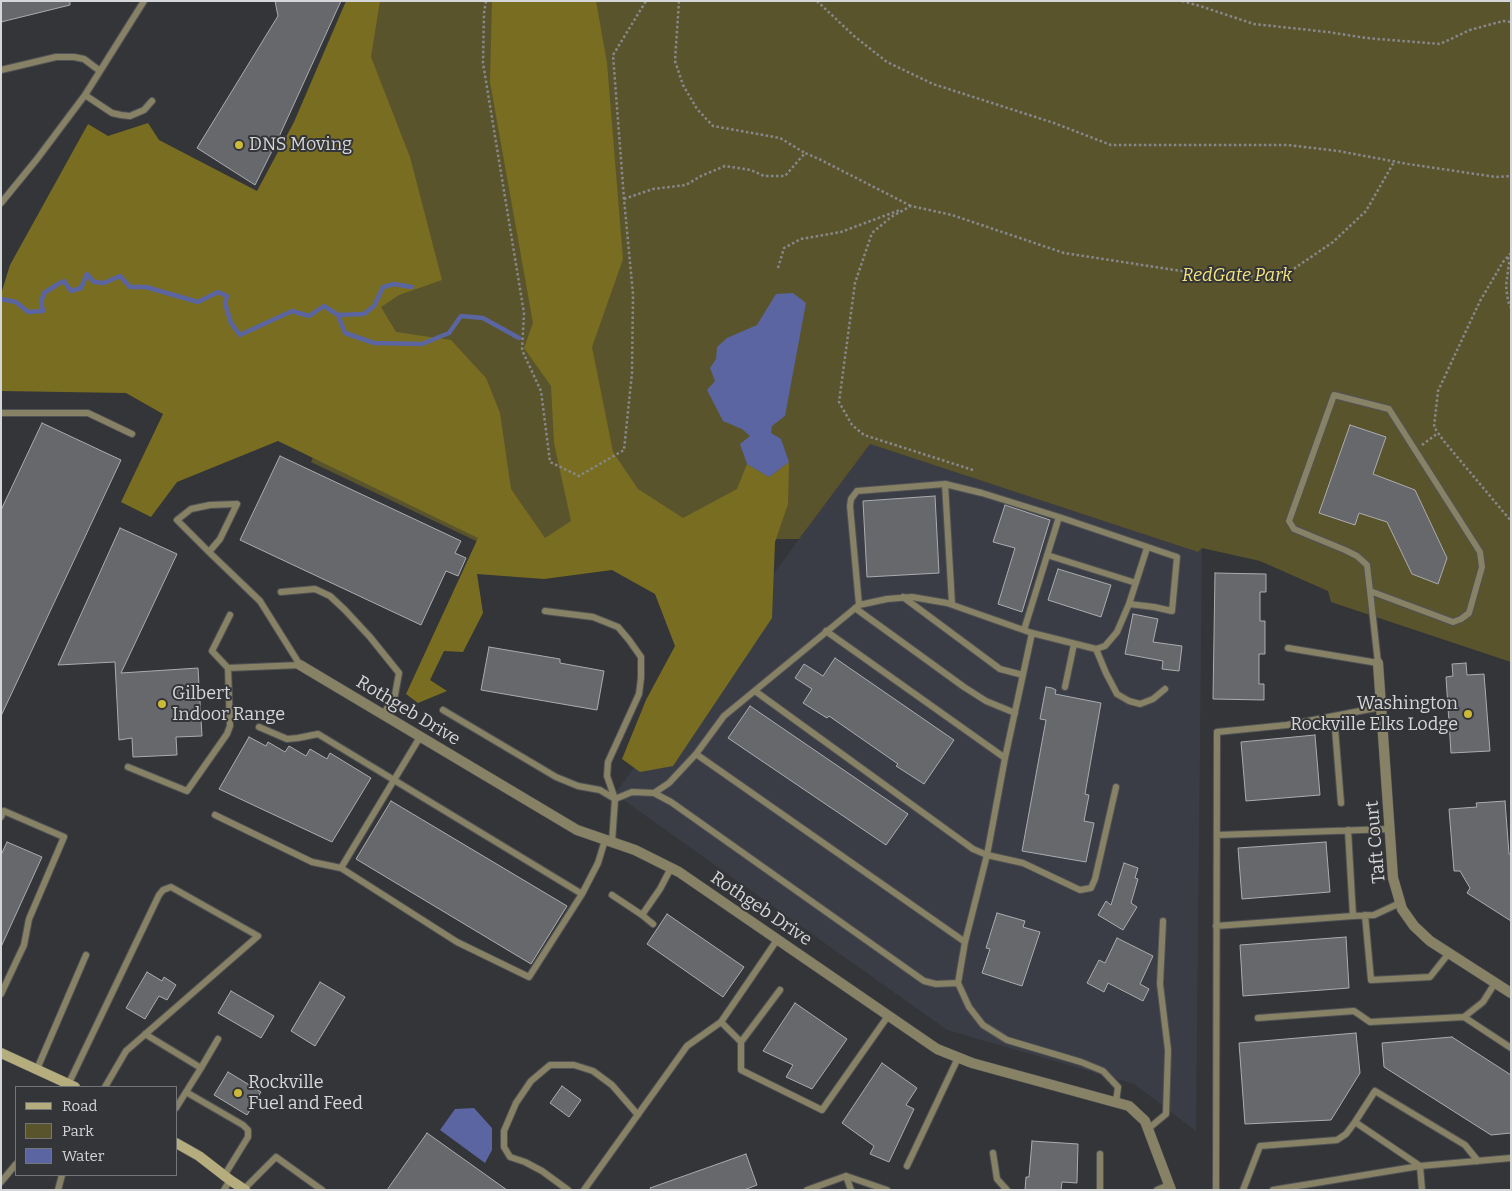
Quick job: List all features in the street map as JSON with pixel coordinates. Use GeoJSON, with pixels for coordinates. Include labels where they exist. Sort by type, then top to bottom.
{"type":"FeatureCollection","features":[{"type":"Feature","properties":{"kind":"street","name":"Taft Court"},"geometry":{"type":"LineString","coordinates":[[1378,664],[1393,878],[1402,909],[1414,926],[1430,941],[1511,993]]}},
{"type":"Feature","properties":{"kind":"street","name":"Rothgeb Drive"},"geometry":{"type":"LineString","coordinates":[[300,665],[577,830],[635,850],[671,868],[937,1049],[972,1063],[1130,1106],[1145,1121],[1170,1188]]}},
{"type":"Feature","properties":{"kind":"street"},"geometry":{"type":"LineString","coordinates":[[1,1053],[70,1086]]}},
{"type":"Feature","properties":{"kind":"street"},"geometry":{"type":"LineString","coordinates":[[178,1144],[199,1156],[244,1190]]}},
{"type":"Feature","properties":{"kind":"lane"},"geometry":{"type":"LineString","coordinates":[[1,203],[85,95],[144,1]]}},
{"type":"Feature","properties":{"kind":"lane"},"geometry":{"type":"LineString","coordinates":[[1,70],[56,57],[74,57],[84,59],[100,71]]}},
{"type":"Feature","properties":{"kind":"lane"},"geometry":{"type":"LineString","coordinates":[[85,95],[112,113],[122,116],[130,116],[144,110],[152,101]]}},
{"type":"Feature","properties":{"kind":"lane"},"geometry":{"type":"LineString","coordinates":[[1288,648],[1378,664],[1367,565],[1357,556],[1345,550],[1294,529],[1289,521],[1334,396],[1389,409],[1480,552],[1482,567],[1469,613],[1453,622],[1370,590]]}},
{"type":"Feature","properties":{"kind":"lane"},"geometry":{"type":"LineString","coordinates":[[1,413],[88,413],[132,434]]}},
{"type":"Feature","properties":{"kind":"lane"},"geometry":{"type":"LineString","coordinates":[[945,484],[952,604]]}},
{"type":"Feature","properties":{"kind":"lane"},"geometry":{"type":"LineString","coordinates":[[1015,713],[986,701],[857,606],[850,506],[851,500],[857,491],[945,484],[982,493],[1059,517],[1177,557],[1172,611],[1129,604]]}},
{"type":"Feature","properties":{"kind":"lane"},"geometry":{"type":"LineString","coordinates":[[209,552],[220,539],[237,504],[210,505],[191,509],[177,520],[209,552],[260,601],[300,665],[228,668]]}},
{"type":"Feature","properties":{"kind":"lane"},"geometry":{"type":"LineString","coordinates":[[1024,630],[1059,517]]}},
{"type":"Feature","properties":{"kind":"lane"},"geometry":{"type":"LineString","coordinates":[[654,793],[669,783],[696,754],[724,716],[857,606],[903,597],[952,604],[1032,633],[1096,649],[1106,646],[1118,632],[1147,548]]}},
{"type":"Feature","properties":{"kind":"lane"},"geometry":{"type":"LineString","coordinates":[[1047,555],[1136,583]]}},
{"type":"Feature","properties":{"kind":"lane"},"geometry":{"type":"LineString","coordinates":[[281,592],[315,590],[330,596],[370,638],[399,673],[395,695],[383,714]]}},
{"type":"Feature","properties":{"kind":"lane"},"geometry":{"type":"LineString","coordinates":[[903,597],[1000,669],[1023,675]]}},
{"type":"Feature","properties":{"kind":"lane"},"geometry":{"type":"LineString","coordinates":[[215,815],[312,862],[341,868],[457,942],[529,977],[582,894],[608,841],[615,799],[607,776],[608,762],[639,694],[641,678],[641,657],[630,640],[618,627],[594,617],[546,611]]}},
{"type":"Feature","properties":{"kind":"lane"},"geometry":{"type":"LineString","coordinates":[[128,767],[187,791],[227,734],[230,726],[228,668],[212,651],[230,615]]}},
{"type":"Feature","properties":{"kind":"lane"},"geometry":{"type":"LineString","coordinates":[[826,631],[1005,758]]}},
{"type":"Feature","properties":{"kind":"lane"},"geometry":{"type":"LineString","coordinates":[[1032,633],[1005,758],[987,855],[965,942],[958,983],[969,1007],[983,1025],[1007,1040],[1081,1062],[1103,1071],[1118,1087],[1116,1102]]}},
{"type":"Feature","properties":{"kind":"lane"},"geometry":{"type":"LineString","coordinates":[[1065,687],[1074,644]]}},
{"type":"Feature","properties":{"kind":"lane"},"geometry":{"type":"LineString","coordinates":[[1096,649],[1117,694],[1129,701],[1140,704],[1152,699],[1165,689]]}},
{"type":"Feature","properties":{"kind":"lane"},"geometry":{"type":"LineString","coordinates":[[754,691],[973,849],[987,855],[1023,863],[1080,890],[1091,888],[1096,880],[1116,788]]}},
{"type":"Feature","properties":{"kind":"lane"},"geometry":{"type":"LineString","coordinates":[[1216,1190],[1217,732],[1286,725],[1381,707]]}},
{"type":"Feature","properties":{"kind":"lane"},"geometry":{"type":"LineString","coordinates":[[443,710],[556,778],[578,786],[600,790],[615,799]]}},
{"type":"Feature","properties":{"kind":"lane"},"geometry":{"type":"LineString","coordinates":[[1334,716],[1341,803]]}},
{"type":"Feature","properties":{"kind":"lane"},"geometry":{"type":"LineString","coordinates":[[259,727],[287,739],[318,734],[582,894]]}},
{"type":"Feature","properties":{"kind":"lane"},"geometry":{"type":"LineString","coordinates":[[341,868],[420,737]]}},
{"type":"Feature","properties":{"kind":"lane"},"geometry":{"type":"LineString","coordinates":[[696,754],[965,942]]}},
{"type":"Feature","properties":{"kind":"lane"},"geometry":{"type":"LineString","coordinates":[[615,799],[632,792],[654,793],[671,802],[924,981],[936,984],[958,983]]}},
{"type":"Feature","properties":{"kind":"lane"},"geometry":{"type":"LineString","coordinates":[[1,817],[4,811],[64,837],[29,919],[24,945],[1,994]]}},
{"type":"Feature","properties":{"kind":"lane"},"geometry":{"type":"LineString","coordinates":[[1217,835],[1390,829]]}},
{"type":"Feature","properties":{"kind":"lane"},"geometry":{"type":"LineString","coordinates":[[1348,830],[1353,916]]}},
{"type":"Feature","properties":{"kind":"lane"},"geometry":{"type":"LineString","coordinates":[[642,915],[660,889],[671,868]]}},
{"type":"Feature","properties":{"kind":"lane"},"geometry":{"type":"LineString","coordinates":[[70,1086],[163,890],[171,887],[258,936],[126,1051],[106,1086]]}},
{"type":"Feature","properties":{"kind":"lane"},"geometry":{"type":"LineString","coordinates":[[612,895],[654,924]]}},
{"type":"Feature","properties":{"kind":"lane"},"geometry":{"type":"LineString","coordinates":[[1216,926],[1374,915],[1400,903]]}},
{"type":"Feature","properties":{"kind":"lane"},"geometry":{"type":"LineString","coordinates":[[1365,915],[1371,980],[1430,977],[1449,953]]}},
{"type":"Feature","properties":{"kind":"lane"},"geometry":{"type":"LineString","coordinates":[[1148,1129],[1166,1114],[1168,1050],[1160,984],[1163,921]]}},
{"type":"Feature","properties":{"kind":"lane"},"geometry":{"type":"LineString","coordinates":[[584,1190],[687,1046],[721,1022],[777,940]]}},
{"type":"Feature","properties":{"kind":"lane"},"geometry":{"type":"LineString","coordinates":[[37,1069],[86,955]]}},
{"type":"Feature","properties":{"kind":"lane"},"geometry":{"type":"LineString","coordinates":[[1258,1018],[1354,1010],[1370,1022],[1464,1017],[1483,1002],[1495,983]]}},
{"type":"Feature","properties":{"kind":"lane"},"geometry":{"type":"LineString","coordinates":[[780,990],[742,1042],[741,1070],[822,1110],[888,1016]]}},
{"type":"Feature","properties":{"kind":"lane"},"geometry":{"type":"LineString","coordinates":[[1464,1017],[1511,1048]]}},
{"type":"Feature","properties":{"kind":"lane"},"geometry":{"type":"LineString","coordinates":[[721,1022],[742,1042]]}},
{"type":"Feature","properties":{"kind":"lane"},"geometry":{"type":"LineString","coordinates":[[145,1034],[201,1068]]}},
{"type":"Feature","properties":{"kind":"lane"},"geometry":{"type":"LineString","coordinates":[[178,1105],[218,1039]]}},
{"type":"Feature","properties":{"kind":"lane"},"geometry":{"type":"LineString","coordinates":[[907,1166],[958,1058]]}},
{"type":"Feature","properties":{"kind":"lane"},"geometry":{"type":"LineString","coordinates":[[568,1190],[542,1171],[510,1157],[504,1147],[504,1131],[516,1103],[531,1081],[550,1065],[574,1065],[593,1071],[612,1085],[638,1115]]}},
{"type":"Feature","properties":{"kind":"lane"},"geometry":{"type":"LineString","coordinates":[[1243,1190],[1260,1146],[1337,1140],[1346,1134],[1356,1122],[1375,1091],[1465,1145],[1478,1161]]}},
{"type":"Feature","properties":{"kind":"lane"},"geometry":{"type":"LineString","coordinates":[[186,1092],[248,1130],[248,1137],[227,1178],[224,1190]]}},
{"type":"Feature","properties":{"kind":"lane"},"geometry":{"type":"LineString","coordinates":[[1356,1122],[1420,1166]]}},
{"type":"Feature","properties":{"kind":"lane"},"geometry":{"type":"LineString","coordinates":[[993,1152],[998,1179],[1007,1190]]}},
{"type":"Feature","properties":{"kind":"lane"},"geometry":{"type":"LineString","coordinates":[[1100,1154],[1100,1190]]}},
{"type":"Feature","properties":{"kind":"lane"},"geometry":{"type":"LineString","coordinates":[[244,1190],[276,1157],[322,1190]]}},
{"type":"Feature","properties":{"kind":"lane"},"geometry":{"type":"LineString","coordinates":[[1274,1190],[1420,1166],[1511,1158]]}},
{"type":"Feature","properties":{"kind":"lane"},"geometry":{"type":"LineString","coordinates":[[1,1182],[15,1165]]}},
{"type":"Feature","properties":{"kind":"lane"},"geometry":{"type":"LineString","coordinates":[[1420,1166],[1422,1190]]}},
{"type":"Feature","properties":{"kind":"lane"},"geometry":{"type":"LineString","coordinates":[[58,1190],[62,1176]]}},
{"type":"Feature","properties":{"kind":"lane"},"geometry":{"type":"LineString","coordinates":[[807,1190],[846,1176],[887,1190]]}},
{"type":"Feature","properties":{"kind":"lane"},"geometry":{"type":"LineString","coordinates":[[846,1176],[851,1190]]}},
{"type":"Feature","properties":{"kind":"lane"},"geometry":{"type":"LineString","coordinates":[[1158,1190],[1170,1188]]}},
{"type":"Feature","properties":{"kind":"path"},"geometry":{"type":"LineString","coordinates":[[486,1],[483,63],[524,313],[522,350],[541,391],[550,462],[579,476],[624,450],[632,372],[633,294],[613,55],[646,1]]}},
{"type":"Feature","properties":{"kind":"path"},"geometry":{"type":"LineString","coordinates":[[679,1],[675,61],[683,85],[696,109],[713,126],[780,138],[805,153],[911,206],[952,215],[1064,253],[1214,276],[1262,276],[1292,270],[1333,242],[1366,211],[1394,162]]}},
{"type":"Feature","properties":{"kind":"path"},"geometry":{"type":"LineString","coordinates":[[817,1],[854,36],[887,62],[933,84],[1054,123],[1111,145],[1288,145],[1338,151],[1394,162],[1496,177],[1511,176]]}},
{"type":"Feature","properties":{"kind":"path"},"geometry":{"type":"LineString","coordinates":[[1182,1],[1254,24],[1366,38],[1440,44],[1470,30],[1503,21],[1511,22]]}},
{"type":"Feature","properties":{"kind":"path"},"geometry":{"type":"LineString","coordinates":[[624,199],[653,189],[686,185],[701,176],[725,166],[752,170],[764,176],[785,176],[805,153]]}},
{"type":"Feature","properties":{"kind":"path"},"geometry":{"type":"LineString","coordinates":[[778,268],[784,248],[801,239],[841,232],[911,206]]}},
{"type":"Feature","properties":{"kind":"path"},"geometry":{"type":"LineString","coordinates":[[911,206],[891,217],[872,233],[855,283],[839,402],[852,425],[864,435],[974,470]]}},
{"type":"Feature","properties":{"kind":"path"},"geometry":{"type":"LineString","coordinates":[[1511,253],[1480,301],[1438,390],[1434,427],[1511,521]]}},
{"type":"Feature","properties":{"kind":"path"},"geometry":{"type":"LineString","coordinates":[[1508,256],[1506,286],[1511,308]]}},
{"type":"Feature","properties":{"kind":"path"},"geometry":{"type":"LineString","coordinates":[[1415,450],[1438,433]]}},
{"type":"Feature","properties":{"kind":"shaded area"},"geometry":{"type":"Polygon","coordinates":[[[346,1],[380,1],[371,57],[410,157],[442,280],[399,295],[381,307],[396,332],[451,340],[486,378],[500,413],[511,489],[545,538],[571,521],[554,443],[551,386],[524,348],[533,323],[490,82],[492,1],[596,1],[607,63],[623,259],[592,347],[613,452],[638,489],[683,518],[737,489],[747,464],[769,477],[789,462],[788,504],[775,542],[772,618],[673,766],[640,772],[622,759],[646,700],[675,646],[655,594],[612,570],[544,579],[477,574],[483,613],[463,652],[444,651],[430,680],[447,691],[418,703],[406,694],[478,538],[278,441],[177,482],[151,517],[121,502],[163,414],[126,393],[1,391],[1,294],[10,265],[88,124],[108,136],[148,123],[159,140],[257,191],[294,122],[346,1]]]}},
{"type":"Feature","properties":{"kind":"shaded area"},"geometry":{"type":"Polygon","coordinates":[[[870,444],[1198,552],[1202,548],[1196,1131],[1134,1084],[947,1030],[615,794],[870,444]]]}},
{"type":"Feature","properties":{"kind":"green space","name":"RedGate Park"},"geometry":{"type":"Polygon","coordinates":[[[360,1],[1511,1],[1511,662],[1331,602],[1328,591],[1260,561],[1202,548],[1198,552],[870,444],[799,539],[476,541],[311,462],[331,419],[360,1]]]}},
{"type":"Feature","properties":{"kind":"water"},"geometry":{"type":"Polygon","coordinates":[[[793,293],[806,303],[785,416],[772,426],[771,433],[781,439],[789,462],[769,477],[747,464],[740,444],[750,436],[742,429],[723,421],[707,390],[715,381],[710,368],[716,359],[717,347],[727,338],[757,325],[776,294],[793,293]]]}},
{"type":"Feature","properties":{"kind":"water"},"geometry":{"type":"Polygon","coordinates":[[[474,1108],[492,1128],[492,1150],[485,1163],[440,1130],[455,1109],[474,1108]]]}},
{"type":"Feature","properties":{"kind":"building"},"geometry":{"type":"Polygon","coordinates":[[[1,1],[70,1],[70,5],[1,22],[1,1]]]}},
{"type":"Feature","properties":{"kind":"building"},"geometry":{"type":"Polygon","coordinates":[[[275,1],[341,1],[255,185],[197,148],[278,16],[275,1]]]}},
{"type":"Feature","properties":{"kind":"building"},"geometry":{"type":"Polygon","coordinates":[[[42,423],[121,460],[1,716],[1,510],[42,423]]]}},
{"type":"Feature","properties":{"kind":"building"},"geometry":{"type":"Polygon","coordinates":[[[1350,425],[1386,437],[1373,474],[1415,490],[1447,558],[1438,584],[1412,574],[1387,522],[1359,513],[1355,525],[1319,513],[1350,425]]]}},
{"type":"Feature","properties":{"kind":"building"},"geometry":{"type":"Polygon","coordinates":[[[280,456],[461,541],[455,553],[466,558],[458,576],[446,571],[421,625],[240,540],[280,456]]]}},
{"type":"Feature","properties":{"kind":"building"},"geometry":{"type":"Polygon","coordinates":[[[935,496],[939,573],[867,577],[863,501],[935,496]]]}},
{"type":"Feature","properties":{"kind":"building"},"geometry":{"type":"Polygon","coordinates":[[[1005,505],[1050,520],[1022,612],[998,604],[1015,548],[993,542],[1005,505]]]}},
{"type":"Feature","properties":{"kind":"building"},"geometry":{"type":"Polygon","coordinates":[[[120,528],[177,554],[121,673],[198,668],[202,736],[176,737],[177,755],[133,757],[132,738],[119,740],[115,662],[58,665],[120,528]]]}},
{"type":"Feature","properties":{"kind":"building"},"geometry":{"type":"Polygon","coordinates":[[[1058,569],[1111,585],[1101,617],[1048,600],[1058,569]]]}},
{"type":"Feature","properties":{"kind":"building"},"geometry":{"type":"Polygon","coordinates":[[[1215,573],[1266,574],[1266,592],[1260,592],[1260,621],[1265,621],[1265,654],[1259,654],[1259,684],[1264,684],[1264,700],[1213,699],[1215,573]]]}},
{"type":"Feature","properties":{"kind":"building"},"geometry":{"type":"Polygon","coordinates":[[[1133,614],[1158,619],[1153,642],[1182,646],[1179,671],[1162,669],[1163,661],[1125,654],[1133,614]]]}},
{"type":"Feature","properties":{"kind":"building"},"geometry":{"type":"Polygon","coordinates":[[[489,647],[560,659],[560,663],[604,671],[597,710],[481,690],[489,647]]]}},
{"type":"Feature","properties":{"kind":"building"},"geometry":{"type":"Polygon","coordinates":[[[835,658],[954,740],[924,784],[896,766],[898,764],[829,716],[827,718],[803,703],[812,689],[795,678],[804,664],[823,676],[835,658]]]}},
{"type":"Feature","properties":{"kind":"building","name":"Washington Rockville Elks Lodge"},"geometry":{"type":"Polygon","coordinates":[[[1466,663],[1467,675],[1484,674],[1490,751],[1451,753],[1446,677],[1453,676],[1452,664],[1466,663]]]}},
{"type":"Feature","properties":{"kind":"building"},"geometry":{"type":"Polygon","coordinates":[[[1046,687],[1056,690],[1055,694],[1101,703],[1085,794],[1089,795],[1084,821],[1094,823],[1086,862],[1022,851],[1046,720],[1040,719],[1046,687]]]}},
{"type":"Feature","properties":{"kind":"building"},"geometry":{"type":"Polygon","coordinates":[[[750,706],[908,814],[886,845],[728,738],[750,706]]]}},
{"type":"Feature","properties":{"kind":"building"},"geometry":{"type":"Polygon","coordinates":[[[1315,735],[1320,795],[1246,801],[1241,742],[1315,735]]]}},
{"type":"Feature","properties":{"kind":"building"},"geometry":{"type":"Polygon","coordinates":[[[249,737],[266,746],[268,742],[285,752],[289,746],[306,756],[310,749],[327,759],[330,753],[371,778],[332,842],[219,789],[249,737]]]}},
{"type":"Feature","properties":{"kind":"building"},"geometry":{"type":"Polygon","coordinates":[[[391,801],[567,906],[531,964],[356,859],[391,801]]]}},
{"type":"Feature","properties":{"kind":"building"},"geometry":{"type":"Polygon","coordinates":[[[1505,801],[1509,854],[1511,855],[1511,921],[1467,893],[1470,888],[1460,871],[1454,871],[1449,809],[1477,807],[1476,803],[1505,801]]]}},
{"type":"Feature","properties":{"kind":"building"},"geometry":{"type":"Polygon","coordinates":[[[7,842],[42,857],[1,947],[1,855],[7,842]]]}},
{"type":"Feature","properties":{"kind":"building"},"geometry":{"type":"Polygon","coordinates":[[[1326,842],[1330,892],[1242,899],[1238,848],[1326,842]]]}},
{"type":"Feature","properties":{"kind":"building"},"geometry":{"type":"Polygon","coordinates":[[[1124,863],[1138,868],[1135,878],[1138,879],[1131,903],[1137,907],[1123,930],[1098,915],[1106,901],[1111,905],[1124,863]]]}},
{"type":"Feature","properties":{"kind":"building"},"geometry":{"type":"Polygon","coordinates":[[[997,913],[1025,921],[1023,927],[1040,932],[1022,986],[982,973],[990,949],[986,948],[997,913]]]}},
{"type":"Feature","properties":{"kind":"building"},"geometry":{"type":"Polygon","coordinates":[[[667,914],[744,967],[723,997],[647,944],[667,914]]]}},
{"type":"Feature","properties":{"kind":"building"},"geometry":{"type":"Polygon","coordinates":[[[1346,937],[1349,988],[1243,996],[1240,945],[1346,937]]]}},
{"type":"Feature","properties":{"kind":"building"},"geometry":{"type":"Polygon","coordinates":[[[1117,938],[1153,956],[1140,984],[1149,989],[1143,1001],[1108,983],[1104,992],[1087,983],[1099,960],[1105,963],[1117,938]]]}},
{"type":"Feature","properties":{"kind":"building"},"geometry":{"type":"Polygon","coordinates":[[[147,972],[162,981],[164,977],[176,985],[167,1000],[159,996],[145,1019],[126,1008],[147,972]]]}},
{"type":"Feature","properties":{"kind":"building"},"geometry":{"type":"Polygon","coordinates":[[[320,982],[345,997],[315,1046],[291,1031],[320,982]]]}},
{"type":"Feature","properties":{"kind":"building"},"geometry":{"type":"Polygon","coordinates":[[[231,991],[274,1016],[261,1038],[218,1013],[231,991]]]}},
{"type":"Feature","properties":{"kind":"building"},"geometry":{"type":"Polygon","coordinates":[[[795,1003],[847,1039],[812,1089],[786,1077],[793,1065],[763,1051],[795,1003]]]}},
{"type":"Feature","properties":{"kind":"building"},"geometry":{"type":"Polygon","coordinates":[[[1356,1033],[1360,1073],[1331,1120],[1245,1124],[1239,1043],[1356,1033]]]}},
{"type":"Feature","properties":{"kind":"building"},"geometry":{"type":"Polygon","coordinates":[[[1452,1037],[1511,1075],[1511,1133],[1491,1135],[1384,1067],[1382,1043],[1452,1037]]]}},
{"type":"Feature","properties":{"kind":"building"},"geometry":{"type":"Polygon","coordinates":[[[882,1063],[917,1088],[906,1105],[914,1109],[889,1162],[870,1154],[874,1146],[842,1123],[882,1063]]]}},
{"type":"Feature","properties":{"kind":"building","name":"Rockville Fuel and Feed"},"geometry":{"type":"Polygon","coordinates":[[[228,1072],[261,1092],[247,1115],[214,1095],[228,1072]]]}},
{"type":"Feature","properties":{"kind":"building"},"geometry":{"type":"Polygon","coordinates":[[[562,1086],[581,1100],[569,1117],[550,1103],[562,1086]]]}},
{"type":"Feature","properties":{"kind":"building"},"geometry":{"type":"Polygon","coordinates":[[[427,1133],[507,1190],[387,1190],[427,1133]]]}},
{"type":"Feature","properties":{"kind":"building"},"geometry":{"type":"Polygon","coordinates":[[[1032,1141],[1078,1144],[1077,1183],[1062,1182],[1061,1190],[1025,1190],[1026,1177],[1029,1177],[1032,1141]]]}},
{"type":"Feature","properties":{"kind":"building"},"geometry":{"type":"Polygon","coordinates":[[[746,1154],[757,1185],[744,1190],[651,1190],[650,1188],[746,1154]]]}},
{"type":"Feature","properties":{"kind":"waterway"},"geometry":{"type":"LineString","coordinates":[[1,299],[16,302],[28,312],[43,311],[41,302],[44,293],[64,281],[71,291],[81,288],[87,274],[94,282],[104,283],[120,276],[130,287],[146,287],[198,302],[218,292],[227,296],[225,303],[231,323],[240,335],[292,311],[309,316],[324,306],[338,315],[345,333],[374,343],[422,344],[449,333],[461,316],[483,318],[519,338]]}},
{"type":"Feature","properties":{"kind":"waterway"},"geometry":{"type":"LineString","coordinates":[[338,315],[364,314],[374,306],[383,287],[394,284],[412,287]]}},
{"type":"Feature","properties":{"kind":"place","name":"DNS Moving"},"geometry":{"type":"Point","coordinates":[239,145]}},
{"type":"Feature","properties":{"kind":"place","name":"Gilbert Indoor Range"},"geometry":{"type":"Point","coordinates":[162,704]}},
{"type":"Feature","properties":{"kind":"place","name":"Washington Rockville Elks Lodge"},"geometry":{"type":"Point","coordinates":[1468,714]}},
{"type":"Feature","properties":{"kind":"place","name":"Rockville Fuel and Feed"},"geometry":{"type":"Point","coordinates":[238,1093]}}]}
